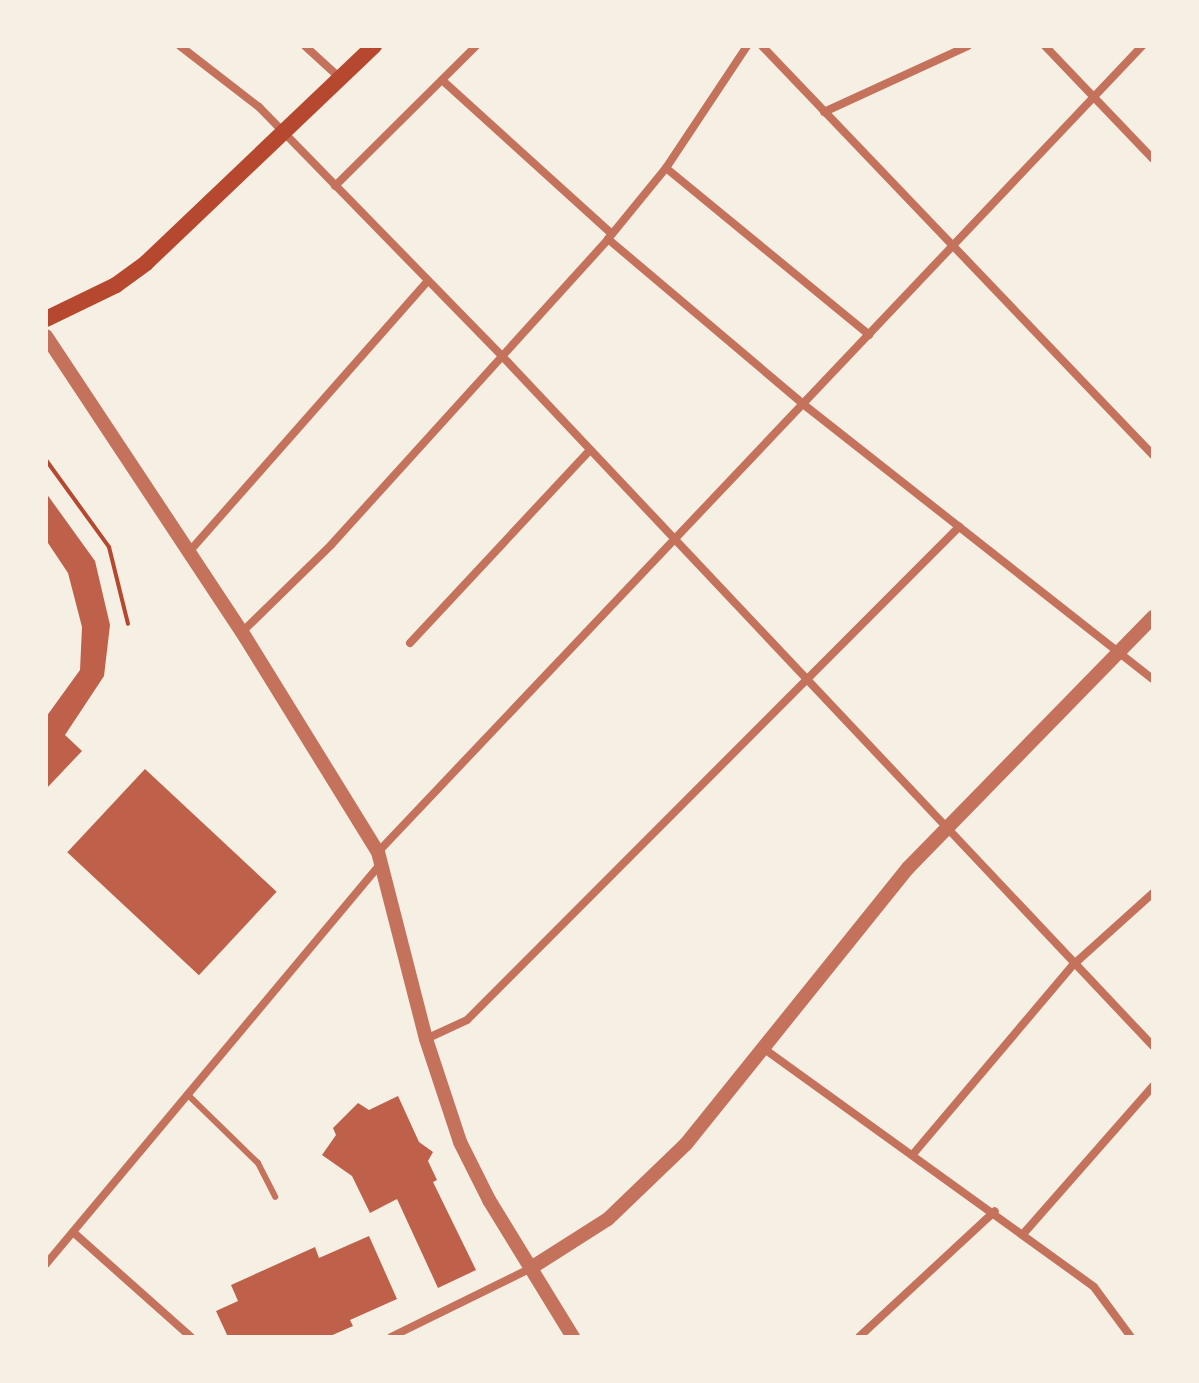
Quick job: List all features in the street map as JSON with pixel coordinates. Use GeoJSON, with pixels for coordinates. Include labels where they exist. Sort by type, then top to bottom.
{"type":"FeatureCollection","features":[{"type":"Feature","properties":{"kind":"main road"},"geometry":{"type":"LineString","coordinates":[[46,319],[131,275],[374,46]]}},
{"type":"Feature","properties":{"kind":"street"},"geometry":{"type":"LineString","coordinates":[[180,46],[247,96],[502,356],[1073,965],[1153,1046]]}},
{"type":"Feature","properties":{"kind":"street"},"geometry":{"type":"LineString","coordinates":[[305,46],[341,79]]}},
{"type":"Feature","properties":{"kind":"street"},"geometry":{"type":"LineString","coordinates":[[335,186],[476,46]]}},
{"type":"Feature","properties":{"kind":"street"},"geometry":{"type":"LineString","coordinates":[[242,632],[331,545],[610,237],[666,168],[747,46]]}},
{"type":"Feature","properties":{"kind":"street"},"geometry":{"type":"LineString","coordinates":[[762,46],[951,248],[1153,455]]}},
{"type":"Feature","properties":{"kind":"street"},"geometry":{"type":"LineString","coordinates":[[824,112],[968,46]]}},
{"type":"Feature","properties":{"kind":"street"},"geometry":{"type":"LineString","coordinates":[[1045,46],[1092,99],[1153,159]]}},
{"type":"Feature","properties":{"kind":"street"},"geometry":{"type":"LineString","coordinates":[[46,1264],[380,857],[674,540],[1142,46]]}},
{"type":"Feature","properties":{"kind":"street"},"geometry":{"type":"LineString","coordinates":[[442,80],[610,237],[803,404],[1153,679]]}},
{"type":"Feature","properties":{"kind":"street"},"geometry":{"type":"LineString","coordinates":[[666,168],[869,335]]}},
{"type":"Feature","properties":{"kind":"street"},"geometry":{"type":"LineString","coordinates":[[188,553],[428,281]]}},
{"type":"Feature","properties":{"kind":"street"},"geometry":{"type":"LineString","coordinates":[[46,336],[242,632],[380,857],[426,1039],[460,1142],[569,1335]]}},
{"type":"Feature","properties":{"kind":"street"},"geometry":{"type":"LineString","coordinates":[[410,643],[590,450]]}},
{"type":"Feature","properties":{"kind":"street"},"geometry":{"type":"LineString","coordinates":[[426,1039],[467,1020],[959,527]]}},
{"type":"Feature","properties":{"kind":"street"},"geometry":{"type":"LineString","coordinates":[[391,1337],[531,1268],[583,1238],[631,1199],[707,1120],[876,906],[946,829],[1153,617]]}},
{"type":"Feature","properties":{"kind":"street"},"geometry":{"type":"LineString","coordinates":[[914,1153],[1073,965],[1153,893]]}},
{"type":"Feature","properties":{"kind":"street"},"geometry":{"type":"LineString","coordinates":[[763,1048],[995,1211],[1094,1287],[1131,1337]]}},
{"type":"Feature","properties":{"kind":"street"},"geometry":{"type":"LineString","coordinates":[[1024,1233],[1153,1086]]}},
{"type":"Feature","properties":{"kind":"street"},"geometry":{"type":"LineString","coordinates":[[859,1337],[995,1211]]}},
{"type":"Feature","properties":{"kind":"street"},"geometry":{"type":"LineString","coordinates":[[73,1232],[191,1337]]}},
{"type":"Feature","properties":{"kind":"lane"},"geometry":{"type":"LineString","coordinates":[[187,1094],[258,1163],[275,1197]]}},
{"type":"Feature","properties":{"kind":"path"},"geometry":{"type":"LineString","coordinates":[[46,460],[109,547],[128,624]]}},
{"type":"Feature","properties":{"kind":"building"},"geometry":{"type":"Polygon","coordinates":[[[46,493],[95,561],[110,625],[104,676],[65,735],[82,751],[46,789],[46,717],[80,670],[82,627],[68,573],[46,540],[46,493]]]}},
{"type":"Feature","properties":{"kind":"building"},"geometry":{"type":"Polygon","coordinates":[[[145,769],[277,892],[199,975],[67,852],[145,769]]]}},
{"type":"Feature","properties":{"kind":"building"},"geometry":{"type":"Polygon","coordinates":[[[398,1096],[419,1142],[433,1152],[428,1161],[437,1180],[433,1182],[476,1270],[438,1288],[397,1199],[370,1213],[352,1176],[322,1155],[336,1135],[333,1128],[358,1103],[369,1110],[398,1096]]]}},
{"type":"Feature","properties":{"kind":"building"},"geometry":{"type":"Polygon","coordinates":[[[369,1236],[397,1299],[350,1320],[353,1326],[328,1337],[228,1337],[216,1311],[238,1301],[231,1285],[315,1247],[319,1258],[369,1236]]]}}]}
